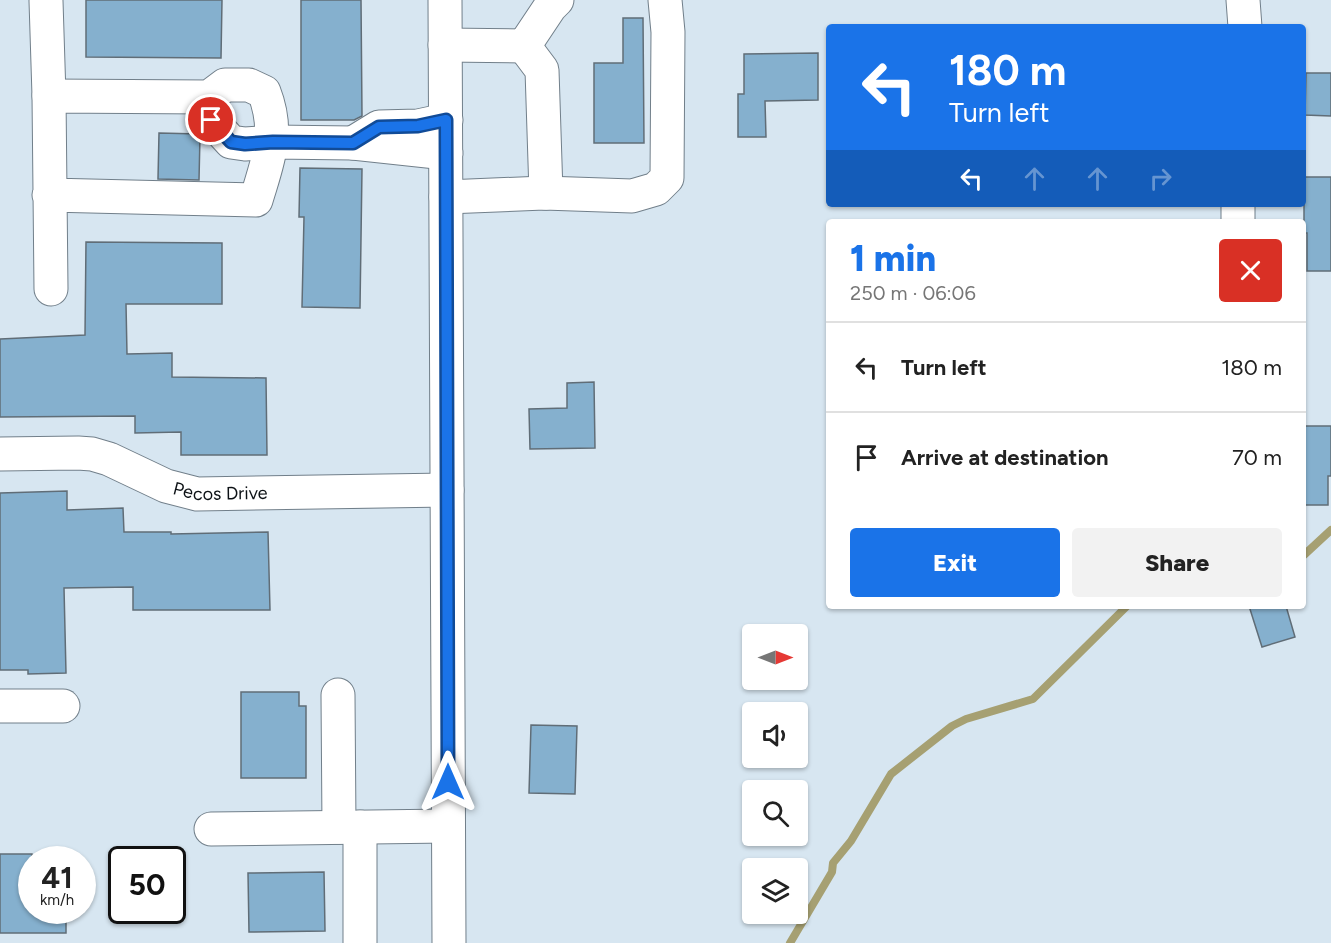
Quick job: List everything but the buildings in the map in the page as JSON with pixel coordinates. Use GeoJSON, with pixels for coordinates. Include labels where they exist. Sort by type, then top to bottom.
{"type":"FeatureCollection","features":[{"type":"Feature","properties":{"kind":"main road"},"geometry":{"type":"LineString","coordinates":[[445,0],[449,943]]}},
{"type":"Feature","properties":{"kind":"main road"},"geometry":{"type":"LineString","coordinates":[[524,46],[557,0]]}},
{"type":"Feature","properties":{"kind":"main road"},"geometry":{"type":"LineString","coordinates":[[446,197],[546,193],[632,196],[656,189],[667,178],[668,32],[665,0]]}},
{"type":"Feature","properties":{"kind":"main road"},"geometry":{"type":"LineString","coordinates":[[1243,0],[1245,24]]}},
{"type":"Feature","properties":{"kind":"main road"},"geometry":{"type":"LineString","coordinates":[[46,1],[51,289]]}},
{"type":"Feature","properties":{"kind":"main road"},"geometry":{"type":"LineString","coordinates":[[445,45],[524,46]]}},
{"type":"Feature","properties":{"kind":"main road"},"geometry":{"type":"LineString","coordinates":[[524,46],[542,70],[546,193]]}},
{"type":"Feature","properties":{"kind":"main road"},"geometry":{"type":"LineString","coordinates":[[49,96],[209,96],[225,85],[249,85],[264,92],[270,107],[273,142],[256,200],[49,195]]}},
{"type":"Feature","properties":{"kind":"main road"},"geometry":{"type":"LineString","coordinates":[[209,96],[211,120],[231,142],[245,144],[353,143],[446,153]]}},
{"type":"Feature","properties":{"kind":"main road"},"geometry":{"type":"LineString","coordinates":[[353,143],[379,127],[418,126],[446,120]]}},
{"type":"Feature","properties":{"kind":"main road","name":"Pecos Drive"},"geometry":{"type":"LineString","coordinates":[[0,454],[92,454],[110,459],[166,486],[197,494],[447,490]]}},
{"type":"Feature","properties":{"kind":"main road"},"geometry":{"type":"LineString","coordinates":[[338,695],[360,943]]}},
{"type":"Feature","properties":{"kind":"main road"},"geometry":{"type":"LineString","coordinates":[[0,706],[63,705]]}},
{"type":"Feature","properties":{"kind":"main road"},"geometry":{"type":"LineString","coordinates":[[211,829],[448,826]]}},
{"type":"Feature","properties":{"kind":"waterway"},"geometry":{"type":"LineString","coordinates":[[1306,553],[1331,530]]}},
{"type":"Feature","properties":{"kind":"waterway"},"geometry":{"type":"LineString","coordinates":[[790,943],[832,872],[833,863],[851,841],[891,774],[952,726],[966,719],[1033,699],[1124,609]]}},
{"type":"Feature","properties":{"kind":"route"},"geometry":{"type":"LineString","coordinates":[[211,120],[231,142],[245,144],[353,143],[379,127],[418,126],[446,120],[448,782]]}}]}
